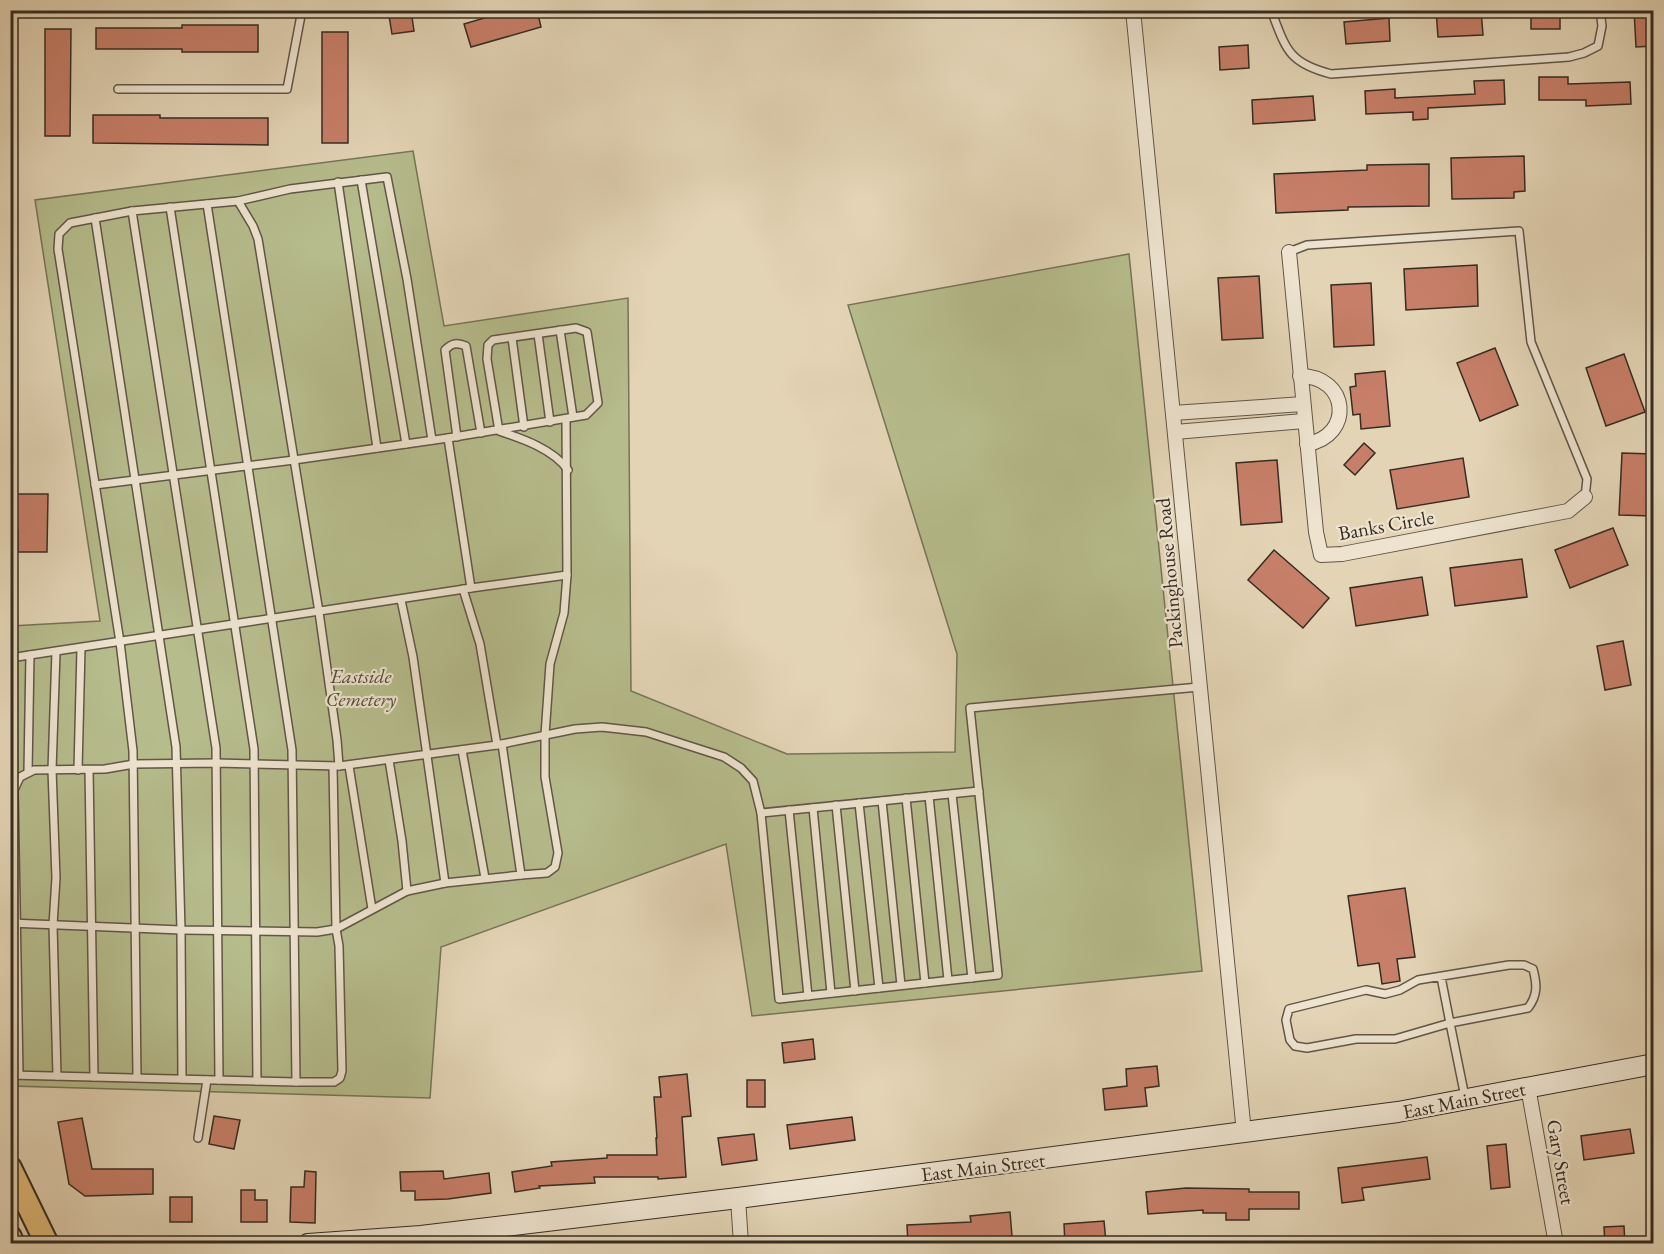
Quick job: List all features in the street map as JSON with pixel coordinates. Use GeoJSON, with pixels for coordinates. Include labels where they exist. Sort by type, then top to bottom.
{"type":"FeatureCollection","features":[{"type":"Feature","properties":{"kind":"main road","name":"East Main Street"},"geometry":{"type":"LineString","coordinates":[[308,1244],[421,1240],[1244,1133],[1398,1112],[1653,1064]]}},
{"type":"Feature","properties":{"kind":"main road"},"geometry":{"type":"LineString","coordinates":[[10,1168],[47,1244]]}},
{"type":"Feature","properties":{"kind":"main road"},"geometry":{"type":"LineString","coordinates":[[10,1238],[13,1244]]}},
{"type":"Feature","properties":{"kind":"street","name":"Packinghouse Road"},"geometry":{"type":"LineString","coordinates":[[1133,10],[1244,1133]]}},
{"type":"Feature","properties":{"kind":"street","name":"Banks Circle"},"geometry":{"type":"LineString","coordinates":[[1288,252],[1316,532],[1321,555],[1342,554],[1568,511],[1584,497]]}},
{"type":"Feature","properties":{"kind":"street"},"geometry":{"type":"LineString","coordinates":[[1300,376],[1320,379],[1328,384],[1335,392],[1340,412],[1338,422],[1326,438],[1317,443],[1307,444]]}},
{"type":"Feature","properties":{"kind":"street"},"geometry":{"type":"LineString","coordinates":[[1173,413],[1303,404]]}},
{"type":"Feature","properties":{"kind":"street"},"geometry":{"type":"LineString","coordinates":[[1175,432],[1304,421]]}},
{"type":"Feature","properties":{"kind":"street","name":"Gary Street"},"geometry":{"type":"LineString","coordinates":[[1528,1087],[1556,1244]]}},
{"type":"Feature","properties":{"kind":"street"},"geometry":{"type":"LineString","coordinates":[[738,1198],[741,1244]]}},
{"type":"Feature","properties":{"kind":"lane"},"geometry":{"type":"LineString","coordinates":[[118,88],[287,89],[302,10]]}},
{"type":"Feature","properties":{"kind":"lane"},"geometry":{"type":"LineString","coordinates":[[1271,10],[1286,48],[1292,56],[1302,64],[1331,75],[1569,57],[1598,46],[1602,26],[1600,10]]}},
{"type":"Feature","properties":{"kind":"lane"},"geometry":{"type":"LineString","coordinates":[[137,1077],[134,764],[120,642],[58,249],[59,234],[70,223],[132,211],[238,201],[290,189],[387,177],[432,440]]}},
{"type":"Feature","properties":{"kind":"lane"},"geometry":{"type":"LineString","coordinates":[[361,180],[406,444]]}},
{"type":"Feature","properties":{"kind":"lane"},"geometry":{"type":"LineString","coordinates":[[338,182],[377,448]]}},
{"type":"Feature","properties":{"kind":"lane"},"geometry":{"type":"LineString","coordinates":[[238,201],[258,239],[319,612],[337,740],[336,766],[336,928],[339,946],[342,1071],[340,1078],[334,1082],[15,1075],[14,790],[20,777],[34,770],[89,770],[134,764],[178,763],[254,763],[293,765],[336,766],[348,766],[500,745],[575,729],[624,728],[646,732],[724,757],[741,768],[753,781],[761,813],[779,999],[998,975],[970,708],[1199,687]]}},
{"type":"Feature","properties":{"kind":"lane"},"geometry":{"type":"LineString","coordinates":[[207,204],[293,765],[296,1082]]}},
{"type":"Feature","properties":{"kind":"lane"},"geometry":{"type":"LineString","coordinates":[[170,207],[254,749],[257,1081]]}},
{"type":"Feature","properties":{"kind":"lane"},"geometry":{"type":"LineString","coordinates":[[132,211],[216,748],[219,1080]]}},
{"type":"Feature","properties":{"kind":"lane"},"geometry":{"type":"LineString","coordinates":[[95,218],[178,763],[182,1079]]}},
{"type":"Feature","properties":{"kind":"lane"},"geometry":{"type":"LineString","coordinates":[[1288,252],[1307,245],[1519,231],[1531,342],[1587,479],[1584,497]]}},
{"type":"Feature","properties":{"kind":"lane"},"geometry":{"type":"LineString","coordinates":[[95,485],[457,437],[481,433],[499,431],[524,427],[586,415],[598,403],[587,332],[576,328],[560,330],[493,340],[488,345],[499,431]]}},
{"type":"Feature","properties":{"kind":"lane"},"geometry":{"type":"LineString","coordinates":[[13,923],[257,932],[294,932],[336,928],[407,891],[445,883],[547,873],[555,867],[558,853],[545,777],[545,735],[550,664],[564,613],[567,575],[569,418],[560,330]]}},
{"type":"Feature","properties":{"kind":"lane"},"geometry":{"type":"LineString","coordinates":[[538,334],[550,422]]}},
{"type":"Feature","properties":{"kind":"lane"},"geometry":{"type":"LineString","coordinates":[[512,338],[524,427]]}},
{"type":"Feature","properties":{"kind":"lane"},"geometry":{"type":"LineString","coordinates":[[457,437],[445,350],[450,345],[459,343],[466,346],[481,433]]}},
{"type":"Feature","properties":{"kind":"lane"},"geometry":{"type":"LineString","coordinates":[[499,431],[549,452],[568,470]]}},
{"type":"Feature","properties":{"kind":"lane"},"geometry":{"type":"LineString","coordinates":[[448,438],[467,589],[500,745],[521,875]]}},
{"type":"Feature","properties":{"kind":"lane"},"geometry":{"type":"LineString","coordinates":[[10,658],[567,575]]}},
{"type":"Feature","properties":{"kind":"lane"},"geometry":{"type":"LineString","coordinates":[[401,600],[413,657],[445,883]]}},
{"type":"Feature","properties":{"kind":"lane"},"geometry":{"type":"LineString","coordinates":[[78,770],[81,648]]}},
{"type":"Feature","properties":{"kind":"lane"},"geometry":{"type":"LineString","coordinates":[[56,652],[52,770],[56,878],[53,925],[57,1076]]}},
{"type":"Feature","properties":{"kind":"lane"},"geometry":{"type":"LineString","coordinates":[[28,772],[30,655]]}},
{"type":"Feature","properties":{"kind":"lane"},"geometry":{"type":"LineString","coordinates":[[462,750],[485,878]]}},
{"type":"Feature","properties":{"kind":"lane"},"geometry":{"type":"LineString","coordinates":[[389,760],[402,841],[407,891]]}},
{"type":"Feature","properties":{"kind":"lane"},"geometry":{"type":"LineString","coordinates":[[348,766],[372,909]]}},
{"type":"Feature","properties":{"kind":"lane"},"geometry":{"type":"LineString","coordinates":[[89,770],[94,1077]]}},
{"type":"Feature","properties":{"kind":"lane"},"geometry":{"type":"LineString","coordinates":[[761,813],[979,791]]}},
{"type":"Feature","properties":{"kind":"lane"},"geometry":{"type":"LineString","coordinates":[[952,794],[972,978]]}},
{"type":"Feature","properties":{"kind":"lane"},"geometry":{"type":"LineString","coordinates":[[929,796],[948,980]]}},
{"type":"Feature","properties":{"kind":"lane"},"geometry":{"type":"LineString","coordinates":[[906,798],[925,983]]}},
{"type":"Feature","properties":{"kind":"lane"},"geometry":{"type":"LineString","coordinates":[[882,801],[901,985]]}},
{"type":"Feature","properties":{"kind":"lane"},"geometry":{"type":"LineString","coordinates":[[859,803],[879,988]]}},
{"type":"Feature","properties":{"kind":"lane"},"geometry":{"type":"LineString","coordinates":[[836,806],[855,991]]}},
{"type":"Feature","properties":{"kind":"lane"},"geometry":{"type":"LineString","coordinates":[[813,808],[831,993]]}},
{"type":"Feature","properties":{"kind":"lane"},"geometry":{"type":"LineString","coordinates":[[789,810],[808,996]]}},
{"type":"Feature","properties":{"kind":"lane"},"geometry":{"type":"LineString","coordinates":[[1509,965],[1524,965],[1533,969],[1536,984],[1534,1000],[1528,1008],[1450,1023],[1395,1038],[1356,1039],[1307,1048],[1295,1046],[1290,1040],[1286,1020],[1289,1010],[1366,990],[1385,994],[1400,990],[1418,980],[1509,965]]}},
{"type":"Feature","properties":{"kind":"lane"},"geometry":{"type":"LineString","coordinates":[[1441,977],[1465,1099]]}},
{"type":"Feature","properties":{"kind":"lane"},"geometry":{"type":"LineString","coordinates":[[198,1138],[207,1080]]}},
{"type":"Feature","properties":{"kind":"green space","name":"Eastside Cemetery"},"geometry":{"type":"Polygon","coordinates":[[[413,151],[444,326],[628,298],[631,691],[787,754],[955,752],[957,654],[848,305],[1129,254],[1202,971],[752,1016],[726,844],[441,947],[430,1098],[11,1086],[11,626],[100,621],[35,200],[413,151]]]}},
{"type":"Feature","properties":{"kind":"building"},"geometry":{"type":"Polygon","coordinates":[[[388,10],[411,10],[414,31],[392,34],[388,10]]]}},
{"type":"Feature","properties":{"kind":"building"},"geometry":{"type":"Polygon","coordinates":[[[511,10],[537,10],[541,27],[471,47],[464,24],[511,10]]]}},
{"type":"Feature","properties":{"kind":"building"},"geometry":{"type":"Polygon","coordinates":[[[1436,10],[1481,10],[1483,35],[1438,37],[1436,10]]]}},
{"type":"Feature","properties":{"kind":"building"},"geometry":{"type":"Polygon","coordinates":[[[1531,10],[1560,10],[1560,29],[1531,29],[1531,10]]]}},
{"type":"Feature","properties":{"kind":"building"},"geometry":{"type":"Polygon","coordinates":[[[1634,10],[1653,10],[1653,46],[1636,47],[1634,10]]]}},
{"type":"Feature","properties":{"kind":"building"},"geometry":{"type":"Polygon","coordinates":[[[1389,18],[1390,41],[1346,44],[1344,22],[1389,18]]]}},
{"type":"Feature","properties":{"kind":"building"},"geometry":{"type":"Polygon","coordinates":[[[182,25],[258,25],[258,52],[96,49],[96,28],[182,28],[182,25]]]}},
{"type":"Feature","properties":{"kind":"building"},"geometry":{"type":"Polygon","coordinates":[[[45,29],[71,29],[70,136],[45,136],[45,29]]]}},
{"type":"Feature","properties":{"kind":"building"},"geometry":{"type":"Polygon","coordinates":[[[322,32],[348,32],[348,143],[322,143],[322,32]]]}},
{"type":"Feature","properties":{"kind":"building"},"geometry":{"type":"Polygon","coordinates":[[[1248,45],[1249,68],[1220,70],[1219,47],[1248,45]]]}},
{"type":"Feature","properties":{"kind":"building"},"geometry":{"type":"Polygon","coordinates":[[[1539,77],[1568,77],[1568,84],[1630,82],[1631,104],[1586,106],[1586,100],[1539,100],[1539,77]]]}},
{"type":"Feature","properties":{"kind":"building"},"geometry":{"type":"Polygon","coordinates":[[[1504,80],[1505,104],[1428,108],[1428,119],[1413,120],[1413,112],[1366,114],[1365,91],[1395,89],[1395,98],[1475,94],[1474,81],[1504,80]]]}},
{"type":"Feature","properties":{"kind":"building"},"geometry":{"type":"Polygon","coordinates":[[[1313,96],[1315,120],[1253,124],[1252,100],[1313,96]]]}},
{"type":"Feature","properties":{"kind":"building"},"geometry":{"type":"Polygon","coordinates":[[[93,115],[160,115],[160,118],[268,118],[268,145],[93,143],[93,115]]]}},
{"type":"Feature","properties":{"kind":"building"},"geometry":{"type":"Polygon","coordinates":[[[1524,156],[1525,191],[1514,192],[1514,198],[1452,199],[1451,158],[1524,156]]]}},
{"type":"Feature","properties":{"kind":"building"},"geometry":{"type":"Polygon","coordinates":[[[1429,164],[1429,206],[1348,207],[1348,210],[1276,213],[1274,174],[1367,170],[1367,165],[1429,164]]]}},
{"type":"Feature","properties":{"kind":"building"},"geometry":{"type":"Polygon","coordinates":[[[1477,265],[1478,306],[1406,310],[1404,269],[1477,265]]]}},
{"type":"Feature","properties":{"kind":"building"},"geometry":{"type":"Polygon","coordinates":[[[1259,276],[1263,338],[1222,340],[1218,278],[1259,276]]]}},
{"type":"Feature","properties":{"kind":"building"},"geometry":{"type":"Polygon","coordinates":[[[1371,283],[1374,345],[1334,347],[1331,285],[1371,283]]]}},
{"type":"Feature","properties":{"kind":"building"},"geometry":{"type":"Polygon","coordinates":[[[1495,348],[1518,405],[1480,421],[1457,363],[1495,348]]]}},
{"type":"Feature","properties":{"kind":"building"},"geometry":{"type":"Polygon","coordinates":[[[1624,354],[1645,412],[1606,426],[1586,368],[1624,354]]]}},
{"type":"Feature","properties":{"kind":"building"},"geometry":{"type":"Polygon","coordinates":[[[1385,371],[1390,426],[1361,429],[1360,414],[1353,415],[1350,387],[1356,386],[1355,374],[1385,371]]]}},
{"type":"Feature","properties":{"kind":"building"},"geometry":{"type":"Polygon","coordinates":[[[1364,443],[1375,453],[1355,475],[1344,465],[1364,443]]]}},
{"type":"Feature","properties":{"kind":"building"},"geometry":{"type":"Polygon","coordinates":[[[1622,453],[1653,454],[1653,516],[1619,515],[1622,453]]]}},
{"type":"Feature","properties":{"kind":"building"},"geometry":{"type":"Polygon","coordinates":[[[1463,458],[1469,497],[1397,509],[1390,470],[1463,458]]]}},
{"type":"Feature","properties":{"kind":"building"},"geometry":{"type":"Polygon","coordinates":[[[1277,460],[1282,522],[1241,525],[1236,463],[1277,460]]]}},
{"type":"Feature","properties":{"kind":"building"},"geometry":{"type":"Polygon","coordinates":[[[10,494],[48,494],[47,552],[18,552],[18,530],[10,530],[10,494]]]}},
{"type":"Feature","properties":{"kind":"building"},"geometry":{"type":"Polygon","coordinates":[[[1613,528],[1628,565],[1570,588],[1555,550],[1613,528]]]}},
{"type":"Feature","properties":{"kind":"building"},"geometry":{"type":"Polygon","coordinates":[[[1274,550],[1329,598],[1303,628],[1248,580],[1274,550]]]}},
{"type":"Feature","properties":{"kind":"building"},"geometry":{"type":"Polygon","coordinates":[[[1522,559],[1527,597],[1455,606],[1450,568],[1522,559]]]}},
{"type":"Feature","properties":{"kind":"building"},"geometry":{"type":"Polygon","coordinates":[[[1422,577],[1428,615],[1356,626],[1350,588],[1422,577]]]}},
{"type":"Feature","properties":{"kind":"building"},"geometry":{"type":"Polygon","coordinates":[[[1623,641],[1631,685],[1605,690],[1597,646],[1623,641]]]}},
{"type":"Feature","properties":{"kind":"building"},"geometry":{"type":"Polygon","coordinates":[[[1405,888],[1415,957],[1397,959],[1400,981],[1382,984],[1379,963],[1358,966],[1348,896],[1405,888]]]}},
{"type":"Feature","properties":{"kind":"building"},"geometry":{"type":"Polygon","coordinates":[[[813,1039],[815,1059],[784,1063],[782,1043],[813,1039]]]}},
{"type":"Feature","properties":{"kind":"building"},"geometry":{"type":"Polygon","coordinates":[[[1157,1066],[1159,1086],[1145,1088],[1147,1106],[1105,1110],[1103,1089],[1127,1086],[1126,1069],[1157,1066]]]}},
{"type":"Feature","properties":{"kind":"building"},"geometry":{"type":"Polygon","coordinates":[[[687,1074],[691,1116],[682,1117],[686,1177],[658,1179],[658,1177],[594,1177],[595,1183],[539,1186],[540,1188],[515,1192],[512,1172],[552,1166],[551,1162],[607,1158],[607,1155],[657,1155],[654,1097],[661,1097],[659,1077],[687,1074]]]}},
{"type":"Feature","properties":{"kind":"building"},"geometry":{"type":"Polygon","coordinates":[[[747,1080],[765,1080],[765,1107],[747,1107],[747,1080]]]}},
{"type":"Feature","properties":{"kind":"building"},"geometry":{"type":"Polygon","coordinates":[[[214,1116],[240,1120],[234,1149],[209,1144],[214,1116]]]}},
{"type":"Feature","properties":{"kind":"building"},"geometry":{"type":"Polygon","coordinates":[[[852,1117],[855,1140],[790,1149],[787,1125],[852,1117]]]}},
{"type":"Feature","properties":{"kind":"building"},"geometry":{"type":"Polygon","coordinates":[[[82,1118],[92,1169],[153,1169],[153,1194],[85,1196],[69,1184],[58,1122],[82,1118]]]}},
{"type":"Feature","properties":{"kind":"building"},"geometry":{"type":"Polygon","coordinates":[[[1630,1129],[1634,1153],[1584,1160],[1581,1136],[1630,1129]]]}},
{"type":"Feature","properties":{"kind":"building"},"geometry":{"type":"Polygon","coordinates":[[[754,1134],[757,1160],[722,1165],[718,1138],[754,1134]]]}},
{"type":"Feature","properties":{"kind":"building"},"geometry":{"type":"Polygon","coordinates":[[[1506,1144],[1510,1187],[1491,1189],[1487,1146],[1506,1144]]]}},
{"type":"Feature","properties":{"kind":"building"},"geometry":{"type":"Polygon","coordinates":[[[1427,1157],[1430,1179],[1362,1188],[1364,1200],[1342,1203],[1338,1168],[1427,1157]]]}},
{"type":"Feature","properties":{"kind":"building"},"geometry":{"type":"Polygon","coordinates":[[[305,1171],[316,1172],[315,1223],[290,1222],[291,1187],[304,1187],[305,1171]]]}},
{"type":"Feature","properties":{"kind":"building"},"geometry":{"type":"Polygon","coordinates":[[[443,1171],[444,1179],[489,1173],[491,1193],[448,1199],[415,1200],[415,1191],[401,1191],[400,1172],[443,1171]]]}},
{"type":"Feature","properties":{"kind":"building"},"geometry":{"type":"Polygon","coordinates":[[[1186,1188],[1299,1192],[1299,1209],[1249,1209],[1249,1220],[1226,1220],[1226,1213],[1203,1213],[1203,1210],[1148,1214],[1146,1192],[1186,1188]]]}},
{"type":"Feature","properties":{"kind":"building"},"geometry":{"type":"Polygon","coordinates":[[[241,1190],[255,1190],[255,1200],[267,1200],[267,1222],[241,1222],[241,1190]]]}},
{"type":"Feature","properties":{"kind":"building"},"geometry":{"type":"Polygon","coordinates":[[[170,1197],[192,1197],[192,1222],[170,1222],[170,1197]]]}},
{"type":"Feature","properties":{"kind":"building"},"geometry":{"type":"Polygon","coordinates":[[[1010,1212],[1012,1236],[959,1244],[908,1244],[907,1225],[971,1222],[970,1216],[1010,1212]]]}},
{"type":"Feature","properties":{"kind":"building"},"geometry":{"type":"Polygon","coordinates":[[[1104,1221],[1106,1242],[1065,1244],[1064,1224],[1104,1221]]]}},
{"type":"Feature","properties":{"kind":"building"},"geometry":{"type":"Polygon","coordinates":[[[1624,1226],[1625,1244],[1605,1244],[1604,1227],[1624,1226]]]}}]}
